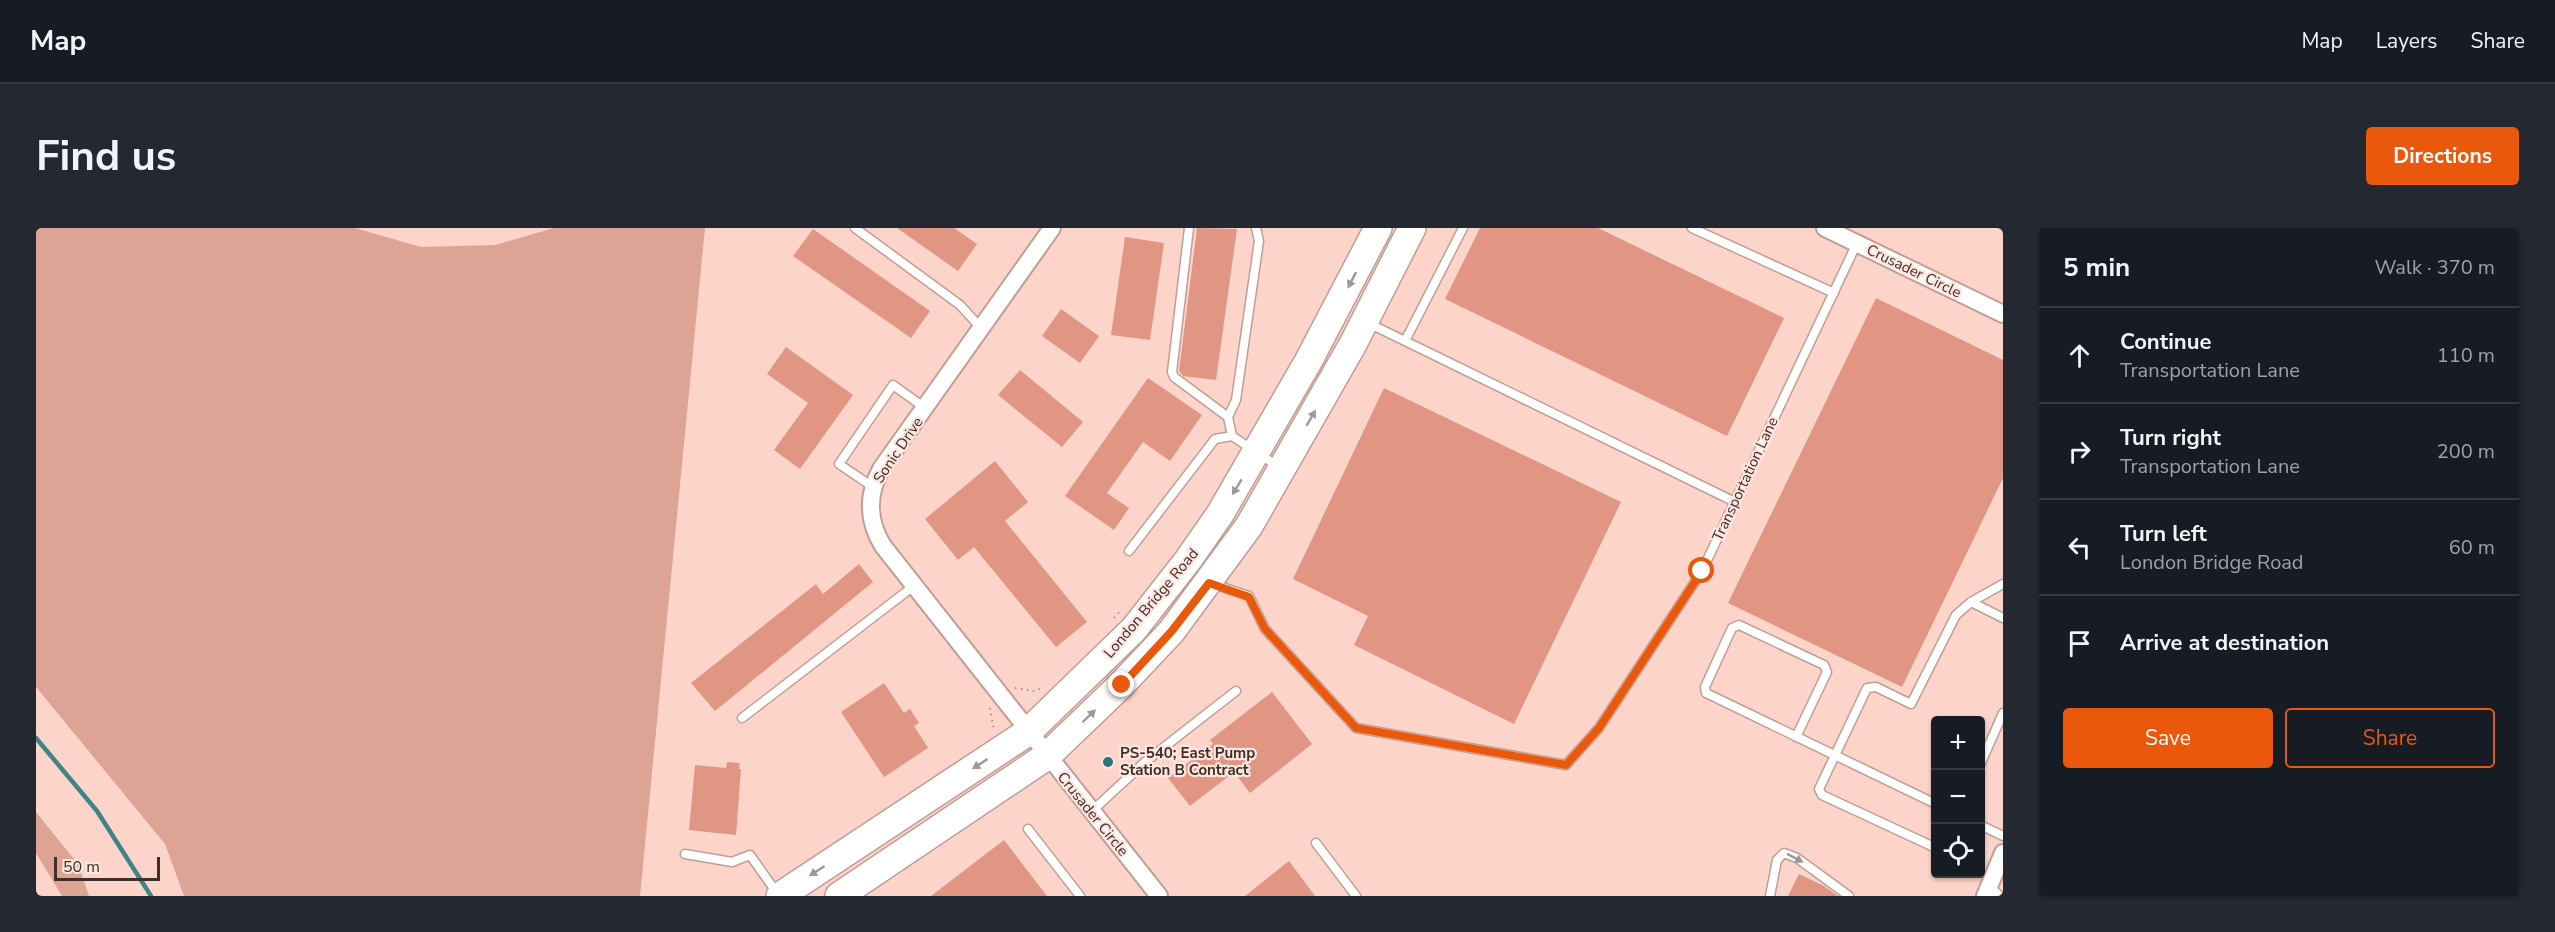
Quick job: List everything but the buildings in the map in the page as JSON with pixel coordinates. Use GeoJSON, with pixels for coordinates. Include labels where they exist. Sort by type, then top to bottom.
{"type":"FeatureCollection","features":[{"type":"Feature","properties":{"kind":"main road","name":"London Bridge Road"},"geometry":{"type":"LineString","coordinates":[[779,896],[1029,732],[1104,661],[1160,598],[1203,541],[1257,453],[1334,315],[1378,228]]}},
{"type":"Feature","properties":{"kind":"main road","name":"London Bridge Road"},"geometry":{"type":"LineString","coordinates":[[839,896],[1047,756],[1153,652],[1209,583],[1249,526],[1364,322],[1412,228]]}},
{"type":"Feature","properties":{"kind":"street","name":"Sonic Drive"},"geometry":{"type":"LineString","coordinates":[[1029,732],[877,536],[870,507],[873,487],[881,469],[1052,228]]}},
{"type":"Feature","properties":{"kind":"street","name":"Crusader Circle"},"geometry":{"type":"LineString","coordinates":[[1835,230],[2003,314]]}},
{"type":"Feature","properties":{"kind":"street","name":"Crusader Circle"},"geometry":{"type":"LineString","coordinates":[[1029,732],[1159,896]]}},
{"type":"Feature","properties":{"kind":"street"},"geometry":{"type":"LineString","coordinates":[[1991,893],[2003,853]]}},
{"type":"Feature","properties":{"kind":"lane"},"geometry":{"type":"LineString","coordinates":[[855,228],[960,305],[981,328]]}},
{"type":"Feature","properties":{"kind":"lane"},"geometry":{"type":"LineString","coordinates":[[1190,228],[1172,372],[1174,377],[1228,417]]}},
{"type":"Feature","properties":{"kind":"lane"},"geometry":{"type":"LineString","coordinates":[[1256,228],[1259,241],[1236,400],[1228,417],[1232,436],[1282,468]]}},
{"type":"Feature","properties":{"kind":"lane"},"geometry":{"type":"LineString","coordinates":[[1406,341],[1463,228]]}},
{"type":"Feature","properties":{"kind":"lane"},"geometry":{"type":"LineString","coordinates":[[1692,228],[1834,293]]}},
{"type":"Feature","properties":{"kind":"lane","name":"Transportation Lane"},"geometry":{"type":"LineString","coordinates":[[1209,583],[1249,597],[1265,629],[1356,728],[1566,765],[1599,728],[1702,571],[1857,243]]}},
{"type":"Feature","properties":{"kind":"lane"},"geometry":{"type":"LineString","coordinates":[[1364,322],[1735,502]]}},
{"type":"Feature","properties":{"kind":"lane"},"geometry":{"type":"LineString","coordinates":[[873,487],[839,464],[893,385],[926,408]]}},
{"type":"Feature","properties":{"kind":"lane"},"geometry":{"type":"LineString","coordinates":[[1129,551],[1215,440],[1232,436]]}},
{"type":"Feature","properties":{"kind":"lane"},"geometry":{"type":"LineString","coordinates":[[1931,846],[1822,795],[1820,789],[1867,688],[1876,687],[1911,704],[1956,615],[1971,602],[2003,584]]}},
{"type":"Feature","properties":{"kind":"lane"},"geometry":{"type":"LineString","coordinates":[[742,718],[915,585]]}},
{"type":"Feature","properties":{"kind":"lane"},"geometry":{"type":"LineString","coordinates":[[1971,602],[2003,618]]}},
{"type":"Feature","properties":{"kind":"lane"},"geometry":{"type":"LineString","coordinates":[[1796,737],[1827,672],[1824,665],[1739,625],[1732,628],[1705,687],[1706,693],[1796,737],[1835,756],[1931,802]]}},
{"type":"Feature","properties":{"kind":"lane"},"geometry":{"type":"LineString","coordinates":[[1091,812],[1145,762],[1236,691]]}},
{"type":"Feature","properties":{"kind":"lane"},"geometry":{"type":"LineString","coordinates":[[1985,754],[2003,713]]}},
{"type":"Feature","properties":{"kind":"lane"},"geometry":{"type":"LineString","coordinates":[[1985,827],[2003,836]]}},
{"type":"Feature","properties":{"kind":"lane"},"geometry":{"type":"LineString","coordinates":[[1028,829],[1080,896]]}},
{"type":"Feature","properties":{"kind":"lane"},"geometry":{"type":"LineString","coordinates":[[1317,843],[1356,896]]}},
{"type":"Feature","properties":{"kind":"lane"},"geometry":{"type":"LineString","coordinates":[[1770,896],[1777,860],[1784,853],[1797,858],[1849,896]]}},
{"type":"Feature","properties":{"kind":"lane"},"geometry":{"type":"LineString","coordinates":[[685,854],[732,862],[750,855],[779,896]]}},
{"type":"Feature","properties":{"kind":"path"},"geometry":{"type":"LineString","coordinates":[[1111,621],[1126,604]]}},
{"type":"Feature","properties":{"kind":"path"},"geometry":{"type":"LineString","coordinates":[[1015,688],[1035,691],[1048,684]]}},
{"type":"Feature","properties":{"kind":"shaded area"},"geometry":{"type":"Polygon","coordinates":[[[36,228],[355,228],[421,247],[495,245],[554,228],[705,228],[640,896],[184,896],[165,844],[36,687],[36,228]]]}},
{"type":"Feature","properties":{"kind":"shaded area"},"geometry":{"type":"Polygon","coordinates":[[[36,812],[78,864],[89,896],[62,896],[36,853],[36,812]]]}},
{"type":"Feature","properties":{"kind":"waterway"},"geometry":{"type":"LineString","coordinates":[[36,738],[97,811],[151,896]]}},
{"type":"Feature","properties":{"kind":"place","name":"PS-540; East Pump Station B Contract"},"geometry":{"type":"Point","coordinates":[1108,762]}},
{"type":"Feature","properties":{"kind":"route"},"geometry":{"type":"LineString","coordinates":[[1122,685],[1171,632],[1209,583],[1249,597],[1265,629],[1356,728],[1566,765],[1599,728],[1702,571]]}}]}
